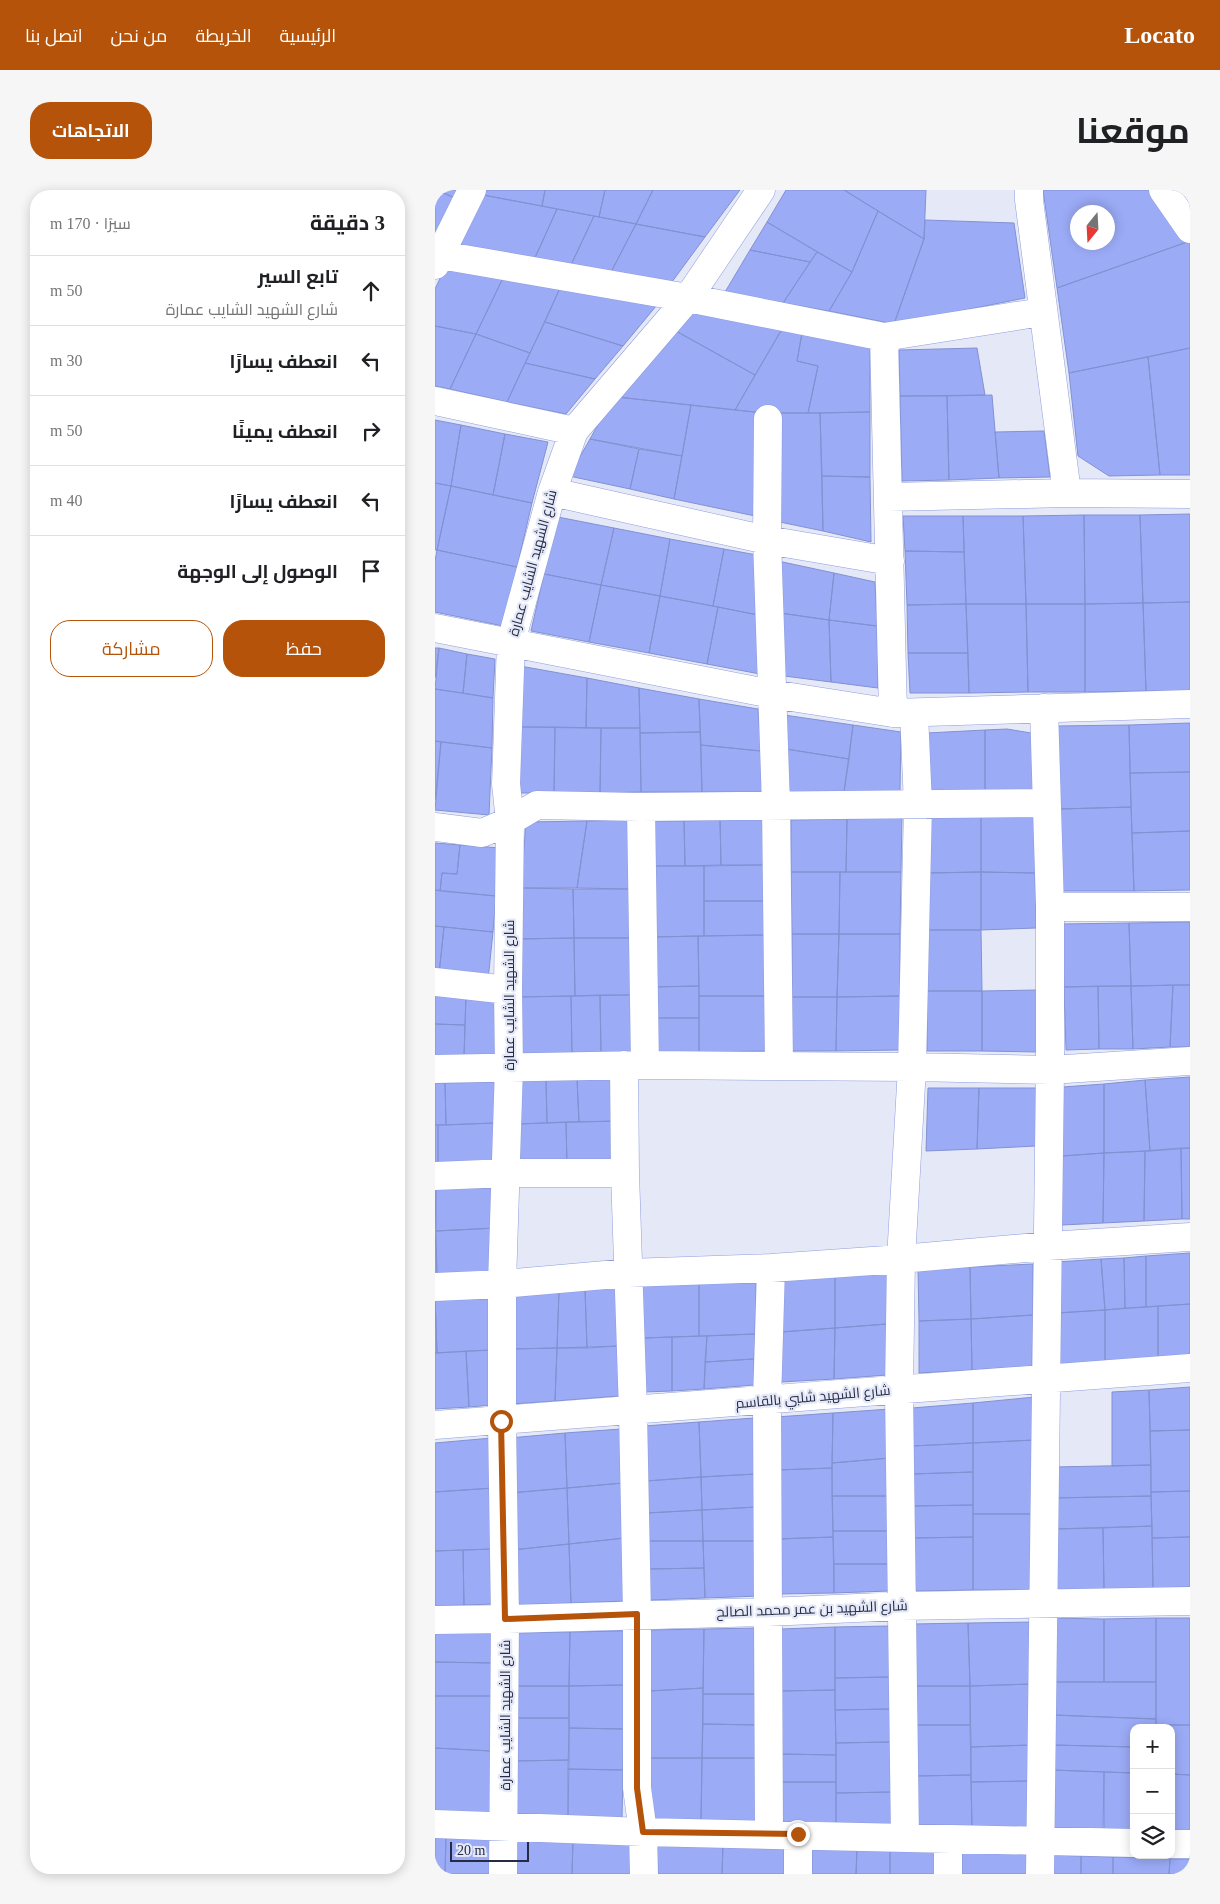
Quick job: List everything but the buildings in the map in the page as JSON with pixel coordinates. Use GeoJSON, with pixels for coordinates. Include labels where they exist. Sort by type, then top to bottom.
{"type":"FeatureCollection","features":[{"type":"Feature","properties":{"kind":"street"},"geometry":{"type":"LineString","coordinates":[[473,190],[437,258],[688,298],[883,337],[1042,312]]}},
{"type":"Feature","properties":{"kind":"street","name":"شارع الشهيد الشايب عمارة"},"geometry":{"type":"LineString","coordinates":[[503,1874],[505,1619],[501,1421],[502,1284],[509,1067],[510,821],[506,784],[511,642],[551,492],[574,431],[688,298],[761,190]]}},
{"type":"Feature","properties":{"kind":"street"},"geometry":{"type":"LineString","coordinates":[[1029,190],[1042,312],[1067,493]]}},
{"type":"Feature","properties":{"kind":"street"},"geometry":{"type":"LineString","coordinates":[[1163,190],[1190,229]]}},
{"type":"Feature","properties":{"kind":"street"},"geometry":{"type":"LineString","coordinates":[[883,337],[890,562],[904,713],[918,805],[912,1066],[901,1259],[899,1390],[905,1838]]}},
{"type":"Feature","properties":{"kind":"street"},"geometry":{"type":"LineString","coordinates":[[435,401],[574,431]]}},
{"type":"Feature","properties":{"kind":"street"},"geometry":{"type":"LineString","coordinates":[[768,419],[767,540],[776,805],[779,1066]]}},
{"type":"Feature","properties":{"kind":"street"},"geometry":{"type":"LineString","coordinates":[[551,492],[767,540],[890,562]]}},
{"type":"Feature","properties":{"kind":"street"},"geometry":{"type":"LineString","coordinates":[[888,497],[1067,493],[1190,494]]}},
{"type":"Feature","properties":{"kind":"street"},"geometry":{"type":"LineString","coordinates":[[435,628],[772,694],[904,713],[1190,704]]}},
{"type":"Feature","properties":{"kind":"street"},"geometry":{"type":"LineString","coordinates":[[1040,1874],[1048,1246],[1050,907],[1044,708]]}},
{"type":"Feature","properties":{"kind":"street"},"geometry":{"type":"LineString","coordinates":[[435,827],[483,833],[510,821],[537,805],[641,807],[1046,803]]}},
{"type":"Feature","properties":{"kind":"street"},"geometry":{"type":"LineString","coordinates":[[641,807],[634,1065],[625,1173],[637,1614],[637,1788],[643,1832],[644,1874]]}},
{"type":"Feature","properties":{"kind":"street"},"geometry":{"type":"LineString","coordinates":[[1050,907],[1190,907]]}},
{"type":"Feature","properties":{"kind":"street"},"geometry":{"type":"LineString","coordinates":[[435,982],[508,990]]}},
{"type":"Feature","properties":{"kind":"street"},"geometry":{"type":"LineString","coordinates":[[435,1069],[634,1065],[912,1066],[1049,1070],[1190,1061]]}},
{"type":"Feature","properties":{"kind":"street"},"geometry":{"type":"LineString","coordinates":[[435,1176],[507,1173],[625,1173]]}},
{"type":"Feature","properties":{"kind":"street"},"geometry":{"type":"LineString","coordinates":[[435,1287],[502,1284],[629,1272],[771,1268],[1048,1246],[1190,1237]]}},
{"type":"Feature","properties":{"kind":"street"},"geometry":{"type":"LineString","coordinates":[[769,1834],[767,1401],[771,1268]]}},
{"type":"Feature","properties":{"kind":"street","name":"شارع الشهيد شلبي بالقاسم"},"geometry":{"type":"LineString","coordinates":[[435,1425],[633,1412],[1190,1368]]}},
{"type":"Feature","properties":{"kind":"street","name":"شارع الشهيد بن عمر محمد الصالح"},"geometry":{"type":"LineString","coordinates":[[435,1620],[768,1612],[901,1606],[1190,1601]]}},
{"type":"Feature","properties":{"kind":"street"},"geometry":{"type":"LineString","coordinates":[[435,1824],[643,1832],[1130,1843]]}},
{"type":"Feature","properties":{"kind":"street"},"geometry":{"type":"LineString","coordinates":[[798,1834],[798,1874]]}},
{"type":"Feature","properties":{"kind":"street"},"geometry":{"type":"LineString","coordinates":[[948,1839],[948,1874]]}},
{"type":"Feature","properties":{"kind":"street"},"geometry":{"type":"LineString","coordinates":[[1175,1844],[1190,1844]]}},
{"type":"Feature","properties":{"kind":"route"},"geometry":{"type":"LineString","coordinates":[[501,1421],[505,1619],[637,1614],[637,1788],[643,1832],[798,1834]]}}]}
